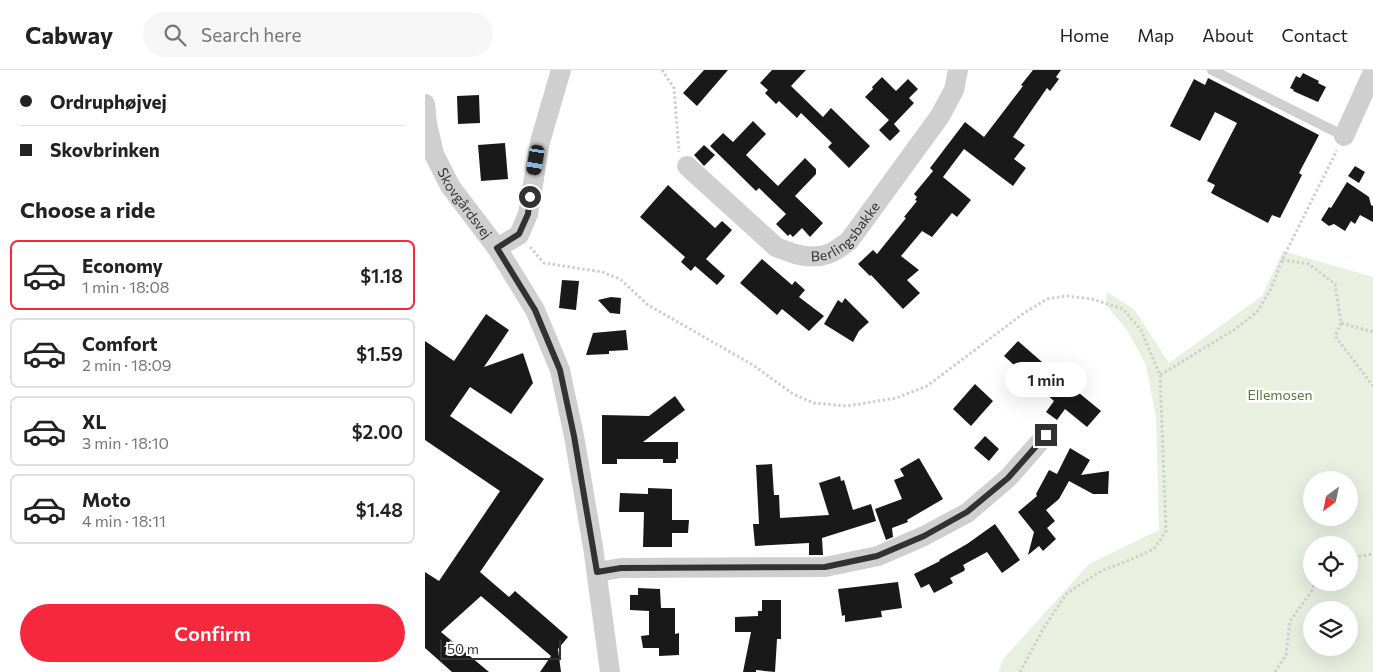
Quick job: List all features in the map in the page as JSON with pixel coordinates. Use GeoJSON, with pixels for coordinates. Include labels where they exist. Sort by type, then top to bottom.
{"type":"FeatureCollection","features":[{"type":"Feature","properties":{"kind":"street"},"geometry":{"type":"LineString","coordinates":[[497,248],[519,234],[528,214],[540,142],[561,70]]}},
{"type":"Feature","properties":{"kind":"street","name":"Berlingsbakke"},"geometry":{"type":"LineString","coordinates":[[687,166],[777,247],[793,254],[810,256],[829,254],[849,241],[940,116],[954,90],[958,70]]}},
{"type":"Feature","properties":{"kind":"street"},"geometry":{"type":"LineString","coordinates":[[1343,136],[1373,72]]}},
{"type":"Feature","properties":{"kind":"street","name":"Skovgårdsvej"},"geometry":{"type":"LineString","coordinates":[[425,104],[427,124],[434,154],[450,186],[497,248],[535,310],[560,370],[574,436],[597,572],[610,672]]}},
{"type":"Feature","properties":{"kind":"street"},"geometry":{"type":"LineString","coordinates":[[597,572],[621,568],[825,567],[877,556],[924,536],[967,512],[1008,478],[1046,435]]}},
{"type":"Feature","properties":{"kind":"lane"},"geometry":{"type":"LineString","coordinates":[[1212,70],[1343,136]]}},
{"type":"Feature","properties":{"kind":"path"},"geometry":{"type":"LineString","coordinates":[[662,70],[674,88],[679,154],[687,166]]}},
{"type":"Feature","properties":{"kind":"path"},"geometry":{"type":"LineString","coordinates":[[1160,375],[1234,330],[1257,312],[1271,289],[1282,260],[1343,136]]}},
{"type":"Feature","properties":{"kind":"path"},"geometry":{"type":"LineString","coordinates":[[519,234],[544,263],[602,272],[620,278],[648,305],[753,365],[793,394],[814,403],[857,405],[896,398],[927,386],[1024,313],[1047,299],[1066,296],[1092,299],[1123,308],[1141,330],[1160,375],[1166,531],[1154,549],[1101,572],[1067,593],[1043,629],[1020,672]]}},
{"type":"Feature","properties":{"kind":"path"},"geometry":{"type":"LineString","coordinates":[[1282,260],[1309,264],[1335,284],[1341,323],[1335,336],[1373,386]]}},
{"type":"Feature","properties":{"kind":"path"},"geometry":{"type":"LineString","coordinates":[[1341,323],[1373,332]]}},
{"type":"Feature","properties":{"kind":"path"},"geometry":{"type":"LineString","coordinates":[[1358,556],[1373,554]]}},
{"type":"Feature","properties":{"kind":"path"},"geometry":{"type":"LineString","coordinates":[[1275,672],[1286,655],[1291,621],[1311,591]]}},
{"type":"Feature","properties":{"kind":"green space","name":"Ellemosen"},"geometry":{"type":"Polygon","coordinates":[[[1283,251],[1373,277],[1373,672],[998,672],[1004,658],[1089,564],[1159,530],[1156,418],[1146,365],[1127,330],[1106,305],[1107,292],[1134,309],[1169,363],[1262,296],[1283,251]]]}},
{"type":"Feature","properties":{"kind":"building"},"geometry":{"type":"Polygon","coordinates":[[[704,70],[728,70],[697,106],[683,93],[704,70]]]}},
{"type":"Feature","properties":{"kind":"building"},"geometry":{"type":"Polygon","coordinates":[[[772,70],[806,70],[791,86],[823,117],[831,108],[870,146],[849,168],[828,147],[832,143],[801,113],[797,118],[779,101],[776,104],[765,93],[768,90],[760,83],[772,70]]]}},
{"type":"Feature","properties":{"kind":"building"},"geometry":{"type":"Polygon","coordinates":[[[1033,70],[1061,70],[1056,77],[1059,79],[1050,91],[1047,88],[1013,137],[1025,145],[1014,159],[1026,168],[1013,186],[964,149],[943,177],[971,200],[957,217],[952,213],[932,237],[922,231],[901,256],[919,270],[907,280],[920,293],[903,309],[858,264],[873,250],[877,254],[906,218],[904,217],[917,201],[915,200],[917,197],[914,194],[933,171],[930,168],[965,122],[984,137],[1033,70]]]}},
{"type":"Feature","properties":{"kind":"building"},"geometry":{"type":"Polygon","coordinates":[[[1303,73],[1326,87],[1318,102],[1290,88],[1296,76],[1300,78],[1303,73]]]}},
{"type":"Feature","properties":{"kind":"building"},"geometry":{"type":"Polygon","coordinates":[[[882,77],[896,91],[908,79],[918,89],[909,98],[914,103],[894,124],[900,131],[890,141],[879,130],[889,120],[865,97],[882,77]]]}},
{"type":"Feature","properties":{"kind":"building"},"geometry":{"type":"Polygon","coordinates":[[[1208,78],[1319,135],[1299,173],[1302,175],[1280,218],[1272,215],[1268,223],[1211,193],[1215,185],[1207,181],[1237,123],[1215,112],[1200,141],[1170,126],[1194,79],[1205,85],[1208,78]]]}},
{"type":"Feature","properties":{"kind":"building"},"geometry":{"type":"Polygon","coordinates":[[[479,95],[480,123],[458,124],[457,96],[479,95]]]}},
{"type":"Feature","properties":{"kind":"building"},"geometry":{"type":"Polygon","coordinates":[[[753,121],[766,134],[746,155],[778,186],[805,158],[816,169],[816,174],[795,196],[823,223],[810,237],[802,228],[793,237],[790,234],[788,236],[776,224],[786,214],[759,188],[756,191],[710,146],[723,133],[733,142],[753,121]]]}},
{"type":"Feature","properties":{"kind":"building"},"geometry":{"type":"Polygon","coordinates":[[[505,143],[508,179],[481,181],[478,145],[505,143]]]}},
{"type":"Feature","properties":{"kind":"building"},"geometry":{"type":"Polygon","coordinates":[[[704,145],[715,155],[704,166],[694,155],[704,145]]]}},
{"type":"Feature","properties":{"kind":"building"},"geometry":{"type":"Polygon","coordinates":[[[1355,166],[1365,172],[1359,183],[1348,176],[1355,166]]]}},
{"type":"Feature","properties":{"kind":"building"},"geometry":{"type":"Polygon","coordinates":[[[1347,182],[1369,197],[1373,206],[1373,222],[1360,215],[1355,224],[1351,221],[1345,231],[1334,224],[1329,226],[1321,220],[1347,182]]]}},
{"type":"Feature","properties":{"kind":"building"},"geometry":{"type":"Polygon","coordinates":[[[668,185],[715,228],[722,221],[732,230],[706,259],[725,276],[717,285],[695,266],[691,271],[681,262],[685,257],[640,217],[668,185]]]}},
{"type":"Feature","properties":{"kind":"building"},"geometry":{"type":"Polygon","coordinates":[[[762,259],[792,285],[795,281],[805,290],[799,297],[824,316],[809,331],[782,309],[777,315],[740,283],[762,259]]]}},
{"type":"Feature","properties":{"kind":"building"},"geometry":{"type":"Polygon","coordinates":[[[562,280],[579,281],[576,310],[559,308],[562,280]]]}},
{"type":"Feature","properties":{"kind":"building"},"geometry":{"type":"Polygon","coordinates":[[[611,297],[621,298],[620,314],[610,313],[598,300],[611,297]]]}},
{"type":"Feature","properties":{"kind":"building"},"geometry":{"type":"Polygon","coordinates":[[[845,298],[869,322],[859,331],[853,342],[824,324],[838,300],[842,303],[845,298]]]}},
{"type":"Feature","properties":{"kind":"building"},"geometry":{"type":"Polygon","coordinates":[[[486,314],[509,330],[484,367],[523,353],[533,383],[511,414],[470,387],[450,416],[544,479],[480,572],[509,597],[515,591],[568,637],[558,649],[561,672],[540,672],[551,656],[481,596],[441,632],[489,672],[452,672],[425,648],[425,572],[439,581],[500,491],[425,440],[425,341],[454,361],[486,314]]]}},
{"type":"Feature","properties":{"kind":"building"},"geometry":{"type":"Polygon","coordinates":[[[626,330],[628,350],[609,351],[609,354],[586,355],[593,333],[626,330]]]}},
{"type":"Feature","properties":{"kind":"building"},"geometry":{"type":"Polygon","coordinates":[[[1018,341],[1050,369],[1048,372],[1072,390],[1073,388],[1101,411],[1087,427],[1065,409],[1057,420],[1046,412],[1054,401],[1004,356],[1018,341]]]}},
{"type":"Feature","properties":{"kind":"building"},"geometry":{"type":"Polygon","coordinates":[[[975,384],[993,401],[971,426],[953,409],[975,384]]]}},
{"type":"Feature","properties":{"kind":"building"},"geometry":{"type":"Polygon","coordinates":[[[675,396],[685,410],[643,442],[678,442],[678,459],[676,459],[676,463],[663,463],[663,459],[617,459],[617,464],[602,464],[602,415],[649,416],[675,396]]]}},
{"type":"Feature","properties":{"kind":"building"},"geometry":{"type":"Polygon","coordinates":[[[985,436],[999,449],[989,461],[974,448],[985,436]]]}},
{"type":"Feature","properties":{"kind":"building"},"geometry":{"type":"Polygon","coordinates":[[[1070,448],[1090,460],[1081,475],[1109,471],[1108,494],[1093,494],[1069,481],[1059,499],[1046,510],[1055,521],[1047,528],[1056,539],[1043,551],[1039,546],[1028,555],[1034,532],[1018,512],[1037,496],[1036,494],[1049,470],[1057,474],[1070,448]]]}},
{"type":"Feature","properties":{"kind":"building"},"geometry":{"type":"Polygon","coordinates":[[[919,458],[943,499],[907,520],[908,522],[892,528],[893,537],[886,540],[875,509],[902,499],[894,480],[904,476],[900,469],[919,458]]]}},
{"type":"Feature","properties":{"kind":"building"},"geometry":{"type":"Polygon","coordinates":[[[772,464],[774,495],[779,495],[780,518],[829,515],[819,483],[840,476],[841,481],[844,480],[853,510],[871,504],[876,521],[822,538],[823,555],[809,555],[809,543],[755,546],[753,524],[759,524],[756,465],[772,464]]]}},
{"type":"Feature","properties":{"kind":"building"},"geometry":{"type":"Polygon","coordinates":[[[648,488],[672,489],[672,520],[689,520],[688,533],[672,533],[672,547],[643,547],[644,512],[619,512],[620,493],[648,494],[648,488]]]}},
{"type":"Feature","properties":{"kind":"building"},"geometry":{"type":"Polygon","coordinates":[[[995,524],[1020,560],[1002,573],[987,552],[963,565],[964,571],[950,578],[953,583],[934,593],[929,584],[921,588],[914,574],[940,561],[995,524]]]}},
{"type":"Feature","properties":{"kind":"building"},"geometry":{"type":"Polygon","coordinates":[[[898,582],[902,608],[881,611],[882,617],[845,622],[845,615],[842,616],[838,589],[898,582]]]}},
{"type":"Feature","properties":{"kind":"building"},"geometry":{"type":"Polygon","coordinates":[[[638,588],[660,589],[661,608],[675,608],[675,634],[679,633],[679,655],[659,656],[659,648],[643,648],[641,636],[649,635],[649,611],[630,610],[630,595],[638,595],[638,588]]]}},
{"type":"Feature","properties":{"kind":"building"},"geometry":{"type":"Polygon","coordinates":[[[762,600],[781,600],[781,639],[777,639],[775,672],[756,670],[756,672],[743,672],[751,632],[735,632],[735,617],[758,616],[758,611],[762,611],[762,600]]]}},
{"type":"Feature","properties":{"kind":"route"},"geometry":{"type":"LineString","coordinates":[[530,197],[528,214],[519,234],[497,248],[535,310],[560,370],[574,436],[597,572],[621,568],[825,567],[877,556],[924,536],[967,512],[1008,478],[1046,435]]}}]}
